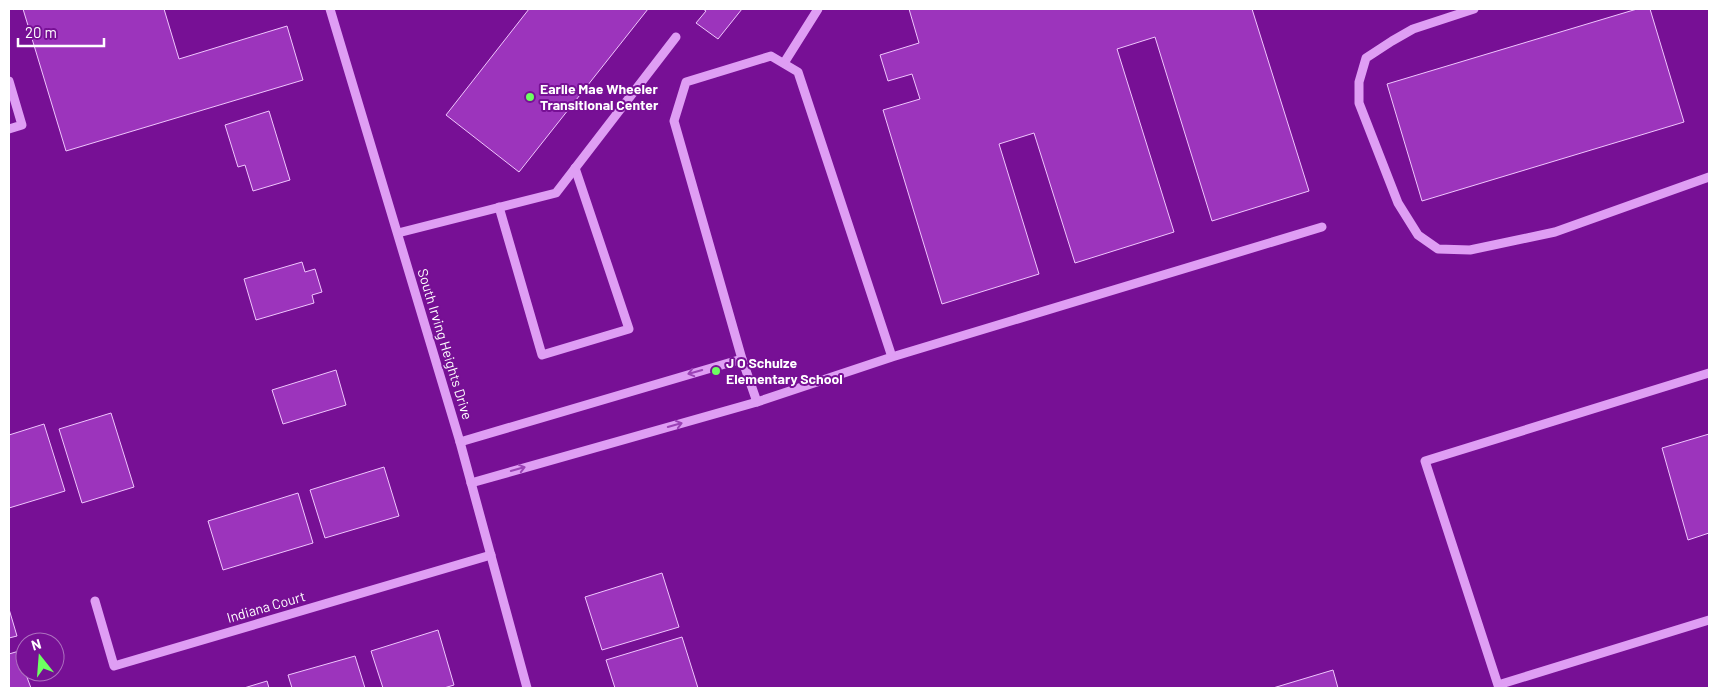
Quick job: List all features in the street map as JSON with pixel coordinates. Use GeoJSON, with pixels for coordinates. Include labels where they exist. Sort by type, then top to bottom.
{"type":"FeatureCollection","features":[{"type":"Feature","properties":{"kind":"street","name":"South Irving Heights Drive"},"geometry":{"type":"LineString","coordinates":[[330,9],[460,442],[527,688]]}},
{"type":"Feature","properties":{"kind":"street"},"geometry":{"type":"LineString","coordinates":[[784,63],[818,9]]}},
{"type":"Feature","properties":{"kind":"street"},"geometry":{"type":"LineString","coordinates":[[1474,9],[1413,29],[1392,41],[1366,58],[1359,82],[1359,103],[1398,203],[1418,235],[1438,249],[1470,250],[1555,232],[1709,177]]}},
{"type":"Feature","properties":{"kind":"street"},"geometry":{"type":"LineString","coordinates":[[398,233],[556,193],[676,37]]}},
{"type":"Feature","properties":{"kind":"street"},"geometry":{"type":"LineString","coordinates":[[757,402],[742,359],[674,121],[686,82],[771,56],[798,72],[892,358]]}},
{"type":"Feature","properties":{"kind":"street"},"geometry":{"type":"LineString","coordinates":[[9,81],[22,125],[9,129]]}},
{"type":"Feature","properties":{"kind":"street"},"geometry":{"type":"LineString","coordinates":[[499,208],[542,355],[629,329],[575,168]]}},
{"type":"Feature","properties":{"kind":"street"},"geometry":{"type":"LineString","coordinates":[[471,482],[757,402],[892,358],[1322,228]]}},
{"type":"Feature","properties":{"kind":"street"},"geometry":{"type":"LineString","coordinates":[[460,442],[742,359]]}},
{"type":"Feature","properties":{"kind":"street"},"geometry":{"type":"LineString","coordinates":[[1709,373],[1425,461],[1498,685],[1709,620]]}},
{"type":"Feature","properties":{"kind":"street","name":"Indiana Court"},"geometry":{"type":"LineString","coordinates":[[95,601],[114,666],[491,555]]}},
{"type":"Feature","properties":{"kind":"building"},"geometry":{"type":"Polygon","coordinates":[[[23,9],[164,9],[179,59],[287,26],[303,80],[66,151],[23,9]]]}},
{"type":"Feature","properties":{"kind":"building"},"geometry":{"type":"Polygon","coordinates":[[[529,9],[648,9],[519,172],[446,115],[529,9]]]}},
{"type":"Feature","properties":{"kind":"building"},"geometry":{"type":"Polygon","coordinates":[[[703,9],[742,9],[718,39],[696,23],[706,11],[703,9]]]}},
{"type":"Feature","properties":{"kind":"building"},"geometry":{"type":"Polygon","coordinates":[[[909,9],[1252,9],[1309,191],[1212,221],[1155,37],[1117,49],[1174,232],[1075,263],[1034,133],[999,144],[1039,274],[942,304],[883,110],[920,99],[912,74],[888,81],[880,55],[919,43],[909,9]]]}},
{"type":"Feature","properties":{"kind":"building"},"geometry":{"type":"Polygon","coordinates":[[[1637,9],[1650,9],[1684,122],[1422,201],[1387,84],[1637,9]]]}},
{"type":"Feature","properties":{"kind":"building"},"geometry":{"type":"Polygon","coordinates":[[[269,111],[290,180],[253,191],[245,165],[238,167],[225,125],[269,111]]]}},
{"type":"Feature","properties":{"kind":"building"},"geometry":{"type":"Polygon","coordinates":[[[302,262],[305,272],[315,269],[322,292],[312,295],[314,303],[256,320],[244,279],[302,262]]]}},
{"type":"Feature","properties":{"kind":"building"},"geometry":{"type":"Polygon","coordinates":[[[336,370],[346,405],[283,424],[272,390],[336,370]]]}},
{"type":"Feature","properties":{"kind":"building"},"geometry":{"type":"Polygon","coordinates":[[[111,413],[134,487],[82,503],[59,429],[111,413]]]}},
{"type":"Feature","properties":{"kind":"building"},"geometry":{"type":"Polygon","coordinates":[[[44,424],[65,491],[9,508],[9,435],[44,424]]]}},
{"type":"Feature","properties":{"kind":"building"},"geometry":{"type":"Polygon","coordinates":[[[1709,434],[1709,533],[1688,540],[1662,448],[1709,434]]]}},
{"type":"Feature","properties":{"kind":"building"},"geometry":{"type":"Polygon","coordinates":[[[384,467],[399,516],[325,538],[310,490],[384,467]]]}},
{"type":"Feature","properties":{"kind":"building"},"geometry":{"type":"Polygon","coordinates":[[[298,493],[313,543],[223,570],[208,521],[298,493]]]}},
{"type":"Feature","properties":{"kind":"building"},"geometry":{"type":"Polygon","coordinates":[[[662,573],[679,627],[602,650],[585,597],[662,573]]]}},
{"type":"Feature","properties":{"kind":"building"},"geometry":{"type":"Polygon","coordinates":[[[9,609],[16,632],[15,636],[9,638],[9,609]]]}},
{"type":"Feature","properties":{"kind":"building"},"geometry":{"type":"Polygon","coordinates":[[[438,630],[454,685],[444,688],[383,688],[371,651],[438,630]]]}},
{"type":"Feature","properties":{"kind":"building"},"geometry":{"type":"Polygon","coordinates":[[[682,637],[698,688],[615,688],[606,660],[682,637]]]}},
{"type":"Feature","properties":{"kind":"building"},"geometry":{"type":"Polygon","coordinates":[[[15,652],[15,682],[29,682],[31,688],[9,688],[9,654],[15,652]]]}},
{"type":"Feature","properties":{"kind":"building"},"geometry":{"type":"Polygon","coordinates":[[[355,656],[365,688],[292,688],[288,675],[355,656]]]}},
{"type":"Feature","properties":{"kind":"building"},"geometry":{"type":"Polygon","coordinates":[[[1333,670],[1338,688],[1273,688],[1333,670]]]}},
{"type":"Feature","properties":{"kind":"building"},"geometry":{"type":"Polygon","coordinates":[[[267,681],[269,688],[244,688],[267,681]]]}},
{"type":"Feature","properties":{"kind":"place","name":"Earlie Mae Wheeler Transitional Center"},"geometry":{"type":"Point","coordinates":[530,97]}},
{"type":"Feature","properties":{"kind":"place","name":"J O Schulze Elementary School"},"geometry":{"type":"Point","coordinates":[716,371]}}]}
